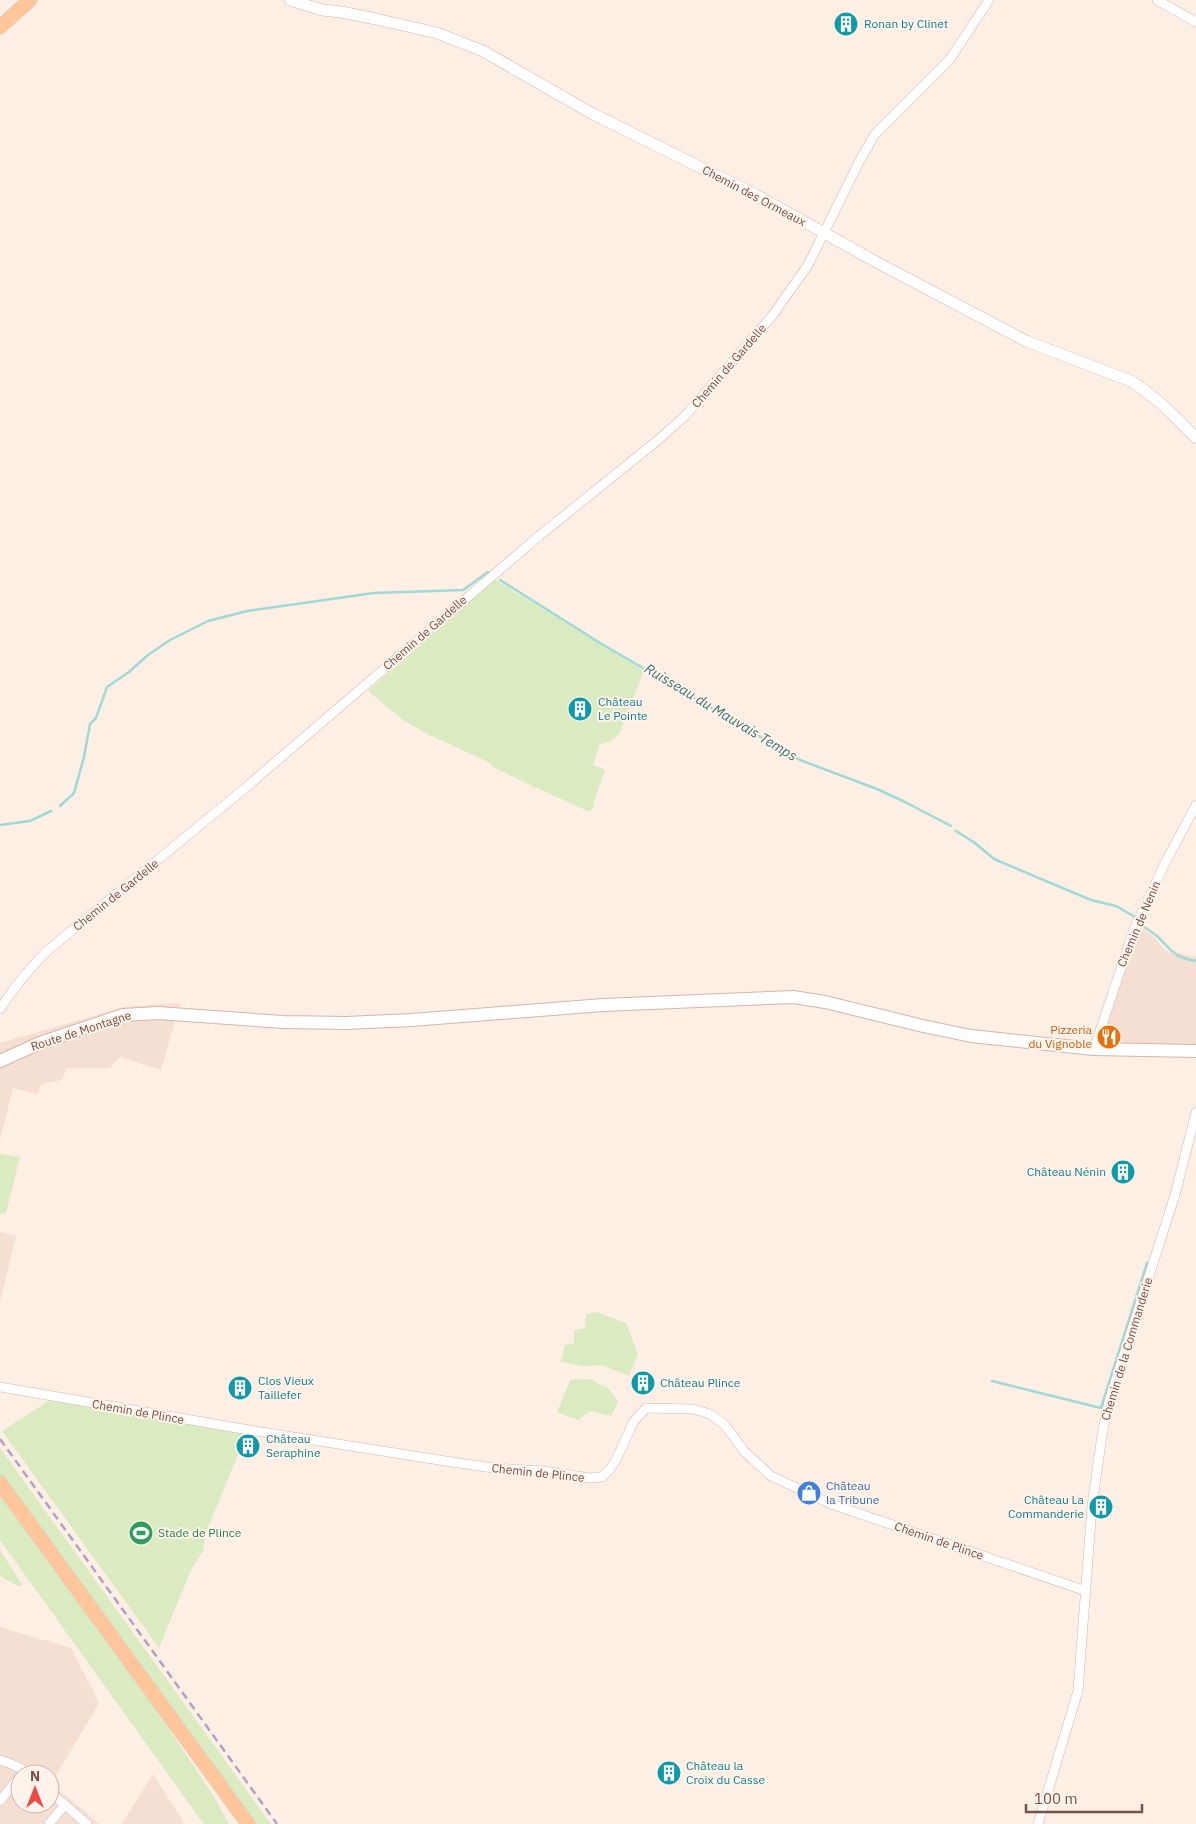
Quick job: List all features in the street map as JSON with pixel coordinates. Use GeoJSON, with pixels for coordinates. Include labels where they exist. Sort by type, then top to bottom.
{"type":"FeatureCollection","features":[{"type":"Feature","properties":{"kind":"main road"},"geometry":{"type":"LineString","coordinates":[[0,28],[30,0]]}},
{"type":"Feature","properties":{"kind":"main road","name":"Route de Montagne"},"geometry":{"type":"LineString","coordinates":[[0,1061],[40,1043],[123,1015],[158,1013],[283,1022],[346,1023],[412,1020],[551,1008],[794,997],[825,1002],[971,1036],[1094,1049],[1196,1051]]}},
{"type":"Feature","properties":{"kind":"main road"},"geometry":{"type":"LineString","coordinates":[[0,1483],[248,1824]]}},
{"type":"Feature","properties":{"kind":"street","name":"Chemin des Ormeaux"},"geometry":{"type":"LineString","coordinates":[[290,0],[322,10],[341,12],[437,33],[483,51],[593,114],[756,195],[824,234],[1026,340],[1131,381],[1170,410],[1196,438]]}},
{"type":"Feature","properties":{"kind":"street","name":"Chemin de Gardelle"},"geometry":{"type":"LineString","coordinates":[[0,1009],[28,969],[47,951],[244,789],[532,542],[685,416],[772,316],[808,265],[875,134],[950,59],[989,0]]}},
{"type":"Feature","properties":{"kind":"street"},"geometry":{"type":"LineString","coordinates":[[1157,0],[1196,22]]}},
{"type":"Feature","properties":{"kind":"street","name":"Chemin de Nenin"},"geometry":{"type":"LineString","coordinates":[[1094,1049],[1133,932],[1166,861],[1196,805]]}},
{"type":"Feature","properties":{"kind":"street","name":"Chemin de la Commanderie"},"geometry":{"type":"LineString","coordinates":[[1038,1824],[1078,1691],[1092,1506],[1109,1401],[1175,1195],[1196,1112]]}},
{"type":"Feature","properties":{"kind":"street","name":"Chemin de Plince"},"geometry":{"type":"LineString","coordinates":[[0,1387],[240,1429],[452,1462],[493,1468],[543,1471],[590,1478],[602,1477],[610,1469],[634,1420],[646,1408],[693,1409],[710,1414],[724,1424],[744,1451],[771,1476],[832,1504],[1086,1591]]}},
{"type":"Feature","properties":{"kind":"street"},"geometry":{"type":"LineString","coordinates":[[0,1800],[10,1789]]}},
{"type":"Feature","properties":{"kind":"street"},"geometry":{"type":"LineString","coordinates":[[60,1802],[87,1824]]}},
{"type":"Feature","properties":{"kind":"street"},"geometry":{"type":"LineString","coordinates":[[49,1824],[64,1806]]}},
{"type":"Feature","properties":{"kind":"shaded area"},"geometry":{"type":"Polygon","coordinates":[[[1133,924],[1151,934],[1165,950],[1196,957],[1196,1057],[1087,1051],[1133,924]]]}},
{"type":"Feature","properties":{"kind":"shaded area"},"geometry":{"type":"Polygon","coordinates":[[[180,1003],[161,1070],[120,1057],[110,1068],[67,1068],[62,1080],[41,1084],[38,1094],[13,1088],[0,1140],[0,1043],[124,1007],[180,1003]]]}},
{"type":"Feature","properties":{"kind":"shaded area"},"geometry":{"type":"Polygon","coordinates":[[[0,1232],[16,1236],[0,1302],[0,1232]]]}},
{"type":"Feature","properties":{"kind":"shaded area"},"geometry":{"type":"Polygon","coordinates":[[[0,1627],[71,1648],[99,1703],[60,1769],[60,1764],[10,1764],[10,1814],[60,1814],[60,1791],[100,1824],[0,1824],[0,1627]]]}},
{"type":"Feature","properties":{"kind":"shaded area"},"geometry":{"type":"Polygon","coordinates":[[[153,1774],[183,1821],[182,1824],[122,1824],[153,1774]]]}},
{"type":"Feature","properties":{"kind":"green space"},"geometry":{"type":"Polygon","coordinates":[[[494,579],[644,671],[619,734],[611,741],[600,744],[593,765],[605,770],[593,805],[594,809],[592,808],[590,812],[530,785],[497,769],[486,761],[425,733],[403,720],[368,691],[494,579]]]}},
{"type":"Feature","properties":{"kind":"green space"},"geometry":{"type":"Polygon","coordinates":[[[0,1154],[20,1157],[6,1213],[0,1214],[0,1154]]]}},
{"type":"Feature","properties":{"kind":"green space"},"geometry":{"type":"Polygon","coordinates":[[[597,1312],[626,1323],[638,1354],[629,1376],[601,1365],[584,1366],[561,1362],[565,1345],[574,1344],[574,1330],[585,1328],[586,1314],[597,1312]]]}},
{"type":"Feature","properties":{"kind":"green space"},"geometry":{"type":"Polygon","coordinates":[[[589,1379],[608,1388],[618,1402],[611,1416],[590,1411],[578,1420],[557,1412],[570,1380],[589,1379]]]}},
{"type":"Feature","properties":{"kind":"green space","name":"Stade de Plince"},"geometry":{"type":"Polygon","coordinates":[[[50,1400],[247,1433],[206,1532],[203,1551],[191,1570],[159,1648],[2,1431],[50,1400]]]}},
{"type":"Feature","properties":{"kind":"green space"},"geometry":{"type":"Polygon","coordinates":[[[0,1448],[271,1824],[253,1824],[0,1475],[0,1448]]]}},
{"type":"Feature","properties":{"kind":"green space"},"geometry":{"type":"Polygon","coordinates":[[[0,1495],[153,1705],[213,1795],[229,1824],[205,1824],[200,1819],[0,1540],[0,1495]]]}},
{"type":"Feature","properties":{"kind":"green space"},"geometry":{"type":"Polygon","coordinates":[[[0,1550],[23,1586],[18,1586],[0,1576],[0,1550]]]}},
{"type":"Feature","properties":{"kind":"waterway","name":"Ruisseau du Mauvais Temps"},"geometry":{"type":"LineString","coordinates":[[60,806],[74,793],[84,757],[90,724],[96,718],[107,687],[170,640],[208,621],[247,611],[374,593],[463,590],[488,572]]}},
{"type":"Feature","properties":{"kind":"waterway","name":"Ruisseau du Mauvais Temps"},"geometry":{"type":"LineString","coordinates":[[500,580],[600,643],[800,760],[877,789],[951,826]]}},
{"type":"Feature","properties":{"kind":"waterway","name":"Ruisseau du Mauvais Temps"},"geometry":{"type":"LineString","coordinates":[[0,825],[30,821],[51,811]]}},
{"type":"Feature","properties":{"kind":"waterway","name":"Ruisseau du Mauvais Temps"},"geometry":{"type":"LineString","coordinates":[[956,831],[975,843],[994,859],[1091,900],[1116,906],[1135,917]]}},
{"type":"Feature","properties":{"kind":"waterway","name":"Ruisseau du Mauvais Temps"},"geometry":{"type":"LineString","coordinates":[[1141,925],[1182,958],[1196,961]]}},
{"type":"Feature","properties":{"kind":"waterway"},"geometry":{"type":"LineString","coordinates":[[992,1381],[1101,1408],[1147,1263]]}},
{"type":"Feature","properties":{"kind":"railway"},"geometry":{"type":"LineString","coordinates":[[0,1439],[277,1824]]}},
{"type":"Feature","properties":{"kind":"place","name":"Ronan by Clinet"},"geometry":{"type":"Point","coordinates":[846,24]}},
{"type":"Feature","properties":{"kind":"place","name":"Château Le Pointe"},"geometry":{"type":"Point","coordinates":[580,709]}},
{"type":"Feature","properties":{"kind":"place","name":"Pizzeria du Vignoble"},"geometry":{"type":"Point","coordinates":[1109,1037]}},
{"type":"Feature","properties":{"kind":"place","name":"Château Nénin"},"geometry":{"type":"Point","coordinates":[1123,1172]}},
{"type":"Feature","properties":{"kind":"place","name":"Château Plince"},"geometry":{"type":"Point","coordinates":[643,1383]}},
{"type":"Feature","properties":{"kind":"place","name":"Clos Vieux Taillefer"},"geometry":{"type":"Point","coordinates":[240,1388]}},
{"type":"Feature","properties":{"kind":"place","name":"Château Seraphine"},"geometry":{"type":"Point","coordinates":[248,1446]}},
{"type":"Feature","properties":{"kind":"place","name":"Château la Tribune"},"geometry":{"type":"Point","coordinates":[809,1493]}},
{"type":"Feature","properties":{"kind":"place","name":"Château La Commanderie"},"geometry":{"type":"Point","coordinates":[1101,1507]}},
{"type":"Feature","properties":{"kind":"place","name":"Stade de Plince"},"geometry":{"type":"Point","coordinates":[141,1533]}},
{"type":"Feature","properties":{"kind":"place","name":"Château la Croix du Casse"},"geometry":{"type":"Point","coordinates":[669,1773]}}]}
